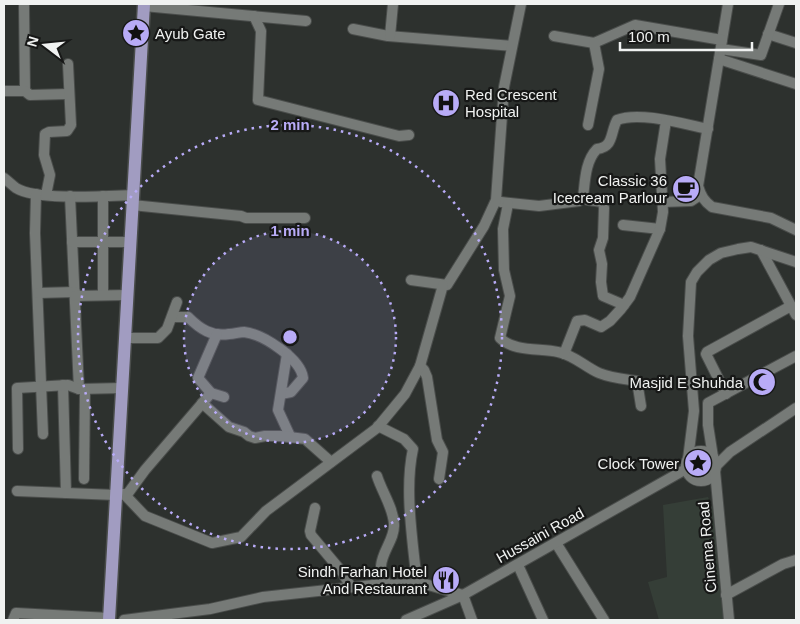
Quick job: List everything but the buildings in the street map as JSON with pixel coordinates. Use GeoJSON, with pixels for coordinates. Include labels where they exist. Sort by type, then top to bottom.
{"type":"FeatureCollection","features":[{"type":"Feature","properties":{"kind":"main road"},"geometry":{"type":"LineString","coordinates":[[109,619],[121,495],[122,388],[144,5]]}},
{"type":"Feature","properties":{"kind":"street"},"geometry":{"type":"LineString","coordinates":[[24,4],[25,91]]}},
{"type":"Feature","properties":{"kind":"street"},"geometry":{"type":"LineString","coordinates":[[390,36],[392,4]]}},
{"type":"Feature","properties":{"kind":"street"},"geometry":{"type":"LineString","coordinates":[[411,280],[446,285],[470,250],[496,200],[504,87],[521,4]]}},
{"type":"Feature","properties":{"kind":"street"},"geometry":{"type":"LineString","coordinates":[[728,4],[698,186],[700,195],[712,206],[771,218],[796,230]]}},
{"type":"Feature","properties":{"kind":"street"},"geometry":{"type":"LineString","coordinates":[[554,36],[594,43],[635,25],[721,49],[761,55],[778,4]]}},
{"type":"Feature","properties":{"kind":"street"},"geometry":{"type":"LineString","coordinates":[[144,5],[306,21]]}},
{"type":"Feature","properties":{"kind":"street"},"geometry":{"type":"LineString","coordinates":[[254,16],[261,30],[258,100],[399,136],[409,135]]}},
{"type":"Feature","properties":{"kind":"street"},"geometry":{"type":"LineString","coordinates":[[353,29],[390,36],[512,46]]}},
{"type":"Feature","properties":{"kind":"street"},"geometry":{"type":"LineString","coordinates":[[768,34],[796,43]]}},
{"type":"Feature","properties":{"kind":"street"},"geometry":{"type":"LineString","coordinates":[[588,125],[599,70],[594,43]]}},
{"type":"Feature","properties":{"kind":"street"},"geometry":{"type":"LineString","coordinates":[[721,49],[796,84]]}},
{"type":"Feature","properties":{"kind":"street"},"geometry":{"type":"LineString","coordinates":[[43,434],[35,233],[41,194],[50,175],[44,154],[45,134],[67,131],[71,125],[68,64]]}},
{"type":"Feature","properties":{"kind":"street"},"geometry":{"type":"LineString","coordinates":[[4,91],[25,91],[30,95],[40,96],[68,94]]}},
{"type":"Feature","properties":{"kind":"street"},"geometry":{"type":"LineString","coordinates":[[496,200],[508,204],[540,206],[579,201],[583,198],[587,170],[592,155],[597,149],[604,148],[610,142],[617,120],[626,116],[708,129]]}},
{"type":"Feature","properties":{"kind":"street"},"geometry":{"type":"LineString","coordinates":[[564,354],[577,320],[585,320],[602,327],[624,305],[630,296],[660,229],[662,202],[660,159],[666,121]]}},
{"type":"Feature","properties":{"kind":"street"},"geometry":{"type":"LineString","coordinates":[[4,178],[17,188],[41,194],[103,196],[246,218],[305,218]]}},
{"type":"Feature","properties":{"kind":"street"},"geometry":{"type":"LineString","coordinates":[[662,202],[691,201],[700,195]]}},
{"type":"Feature","properties":{"kind":"street"},"geometry":{"type":"LineString","coordinates":[[70,196],[82,389],[84,479]]}},
{"type":"Feature","properties":{"kind":"street"},"geometry":{"type":"LineString","coordinates":[[103,196],[103,295]]}},
{"type":"Feature","properties":{"kind":"street"},"geometry":{"type":"LineString","coordinates":[[583,198],[603,202],[603,238],[599,250],[602,264],[601,282],[603,296],[624,305]]}},
{"type":"Feature","properties":{"kind":"street"},"geometry":{"type":"LineString","coordinates":[[508,204],[503,229],[504,270],[510,296],[500,338],[504,342],[515,346],[539,348],[564,354],[606,376],[637,381],[641,406]]}},
{"type":"Feature","properties":{"kind":"street"},"geometry":{"type":"LineString","coordinates":[[623,225],[660,229]]}},
{"type":"Feature","properties":{"kind":"street"},"geometry":{"type":"LineString","coordinates":[[72,242],[130,242]]}},
{"type":"Feature","properties":{"kind":"street"},"geometry":{"type":"LineString","coordinates":[[796,262],[751,247],[721,253],[709,260],[697,272],[691,282],[688,336],[694,411],[687,464],[691,477],[700,481],[709,479],[715,465],[730,452],[796,408]]}},
{"type":"Feature","properties":{"kind":"street"},"geometry":{"type":"LineString","coordinates":[[726,394],[706,354],[707,352],[794,311],[761,250]]}},
{"type":"Feature","properties":{"kind":"street"},"geometry":{"type":"LineString","coordinates":[[17,491],[121,495],[146,516],[212,543],[241,537],[266,511],[378,426],[406,394],[420,366],[443,285]]}},
{"type":"Feature","properties":{"kind":"street"},"geometry":{"type":"LineString","coordinates":[[38,293],[127,294]]}},
{"type":"Feature","properties":{"kind":"street"},"geometry":{"type":"LineString","coordinates":[[125,338],[158,338],[167,329],[177,302]]}},
{"type":"Feature","properties":{"kind":"street"},"geometry":{"type":"LineString","coordinates":[[172,317],[188,317],[201,329],[221,335],[243,332],[250,334],[270,343],[287,354],[299,368],[303,378],[291,392],[281,394]]}},
{"type":"Feature","properties":{"kind":"street"},"geometry":{"type":"LineString","coordinates":[[217,334],[198,378],[211,393],[224,397]]}},
{"type":"Feature","properties":{"kind":"street"},"geometry":{"type":"LineString","coordinates":[[287,354],[278,410],[290,436]]}},
{"type":"Feature","properties":{"kind":"street"},"geometry":{"type":"LineString","coordinates":[[694,411],[796,356]]}},
{"type":"Feature","properties":{"kind":"street"},"geometry":{"type":"LineString","coordinates":[[420,366],[424,370],[426,377],[437,440],[443,452],[439,479]]}},
{"type":"Feature","properties":{"kind":"street"},"geometry":{"type":"LineString","coordinates":[[62,385],[66,493]]}},
{"type":"Feature","properties":{"kind":"street"},"geometry":{"type":"LineString","coordinates":[[18,449],[17,388],[62,385],[82,389],[122,388]]}},
{"type":"Feature","properties":{"kind":"street"},"geometry":{"type":"LineString","coordinates":[[121,495],[211,393]]}},
{"type":"Feature","properties":{"kind":"street"},"geometry":{"type":"LineString","coordinates":[[202,403],[229,427],[244,432],[249,436],[255,438],[265,436],[305,438],[331,462]]}},
{"type":"Feature","properties":{"kind":"street","name":"Cinema Road"},"geometry":{"type":"LineString","coordinates":[[708,403],[708,426],[715,465],[727,620]]}},
{"type":"Feature","properties":{"kind":"street"},"geometry":{"type":"LineString","coordinates":[[378,426],[404,439],[413,449],[409,486],[416,584]]}},
{"type":"Feature","properties":{"kind":"street"},"geometry":{"type":"LineString","coordinates":[[687,464],[695,452],[705,451],[715,465]]}},
{"type":"Feature","properties":{"kind":"street","name":"Hussaini Road"},"geometry":{"type":"LineString","coordinates":[[406,620],[463,595],[518,565],[687,464]]}},
{"type":"Feature","properties":{"kind":"street"},"geometry":{"type":"LineString","coordinates":[[376,476],[389,503],[394,525],[381,566],[387,584]]}},
{"type":"Feature","properties":{"kind":"street"},"geometry":{"type":"LineString","coordinates":[[315,508],[310,531],[311,535],[342,572],[350,587]]}},
{"type":"Feature","properties":{"kind":"street"},"geometry":{"type":"LineString","coordinates":[[556,543],[604,620]]}},
{"type":"Feature","properties":{"kind":"street"},"geometry":{"type":"LineString","coordinates":[[726,595],[783,564],[796,560]]}},
{"type":"Feature","properties":{"kind":"street"},"geometry":{"type":"LineString","coordinates":[[518,565],[543,620]]}},
{"type":"Feature","properties":{"kind":"street"},"geometry":{"type":"LineString","coordinates":[[124,620],[210,610],[263,597],[387,584],[425,584],[463,595],[472,620]]}},
{"type":"Feature","properties":{"kind":"street"},"geometry":{"type":"LineString","coordinates":[[12,620],[16,613],[109,619]]}},
{"type":"Feature","properties":{"kind":"shaded area"},"geometry":{"type":"Polygon","coordinates":[[[708,497],[717,519],[724,620],[659,620],[648,582],[667,577],[663,505],[708,497]]]}},
{"type":"Feature","properties":{"kind":"place","name":"Ayub Gate"},"geometry":{"type":"Point","coordinates":[136,33]}},
{"type":"Feature","properties":{"kind":"place","name":"Red Crescent Hospital"},"geometry":{"type":"Point","coordinates":[446,103]}},
{"type":"Feature","properties":{"kind":"place","name":"Classic 36 Icecream Parlour"},"geometry":{"type":"Point","coordinates":[686,189]}},
{"type":"Feature","properties":{"kind":"place","name":"Masjid E Shuhda"},"geometry":{"type":"Point","coordinates":[762,382]}},
{"type":"Feature","properties":{"kind":"place","name":"Clock Tower"},"geometry":{"type":"Point","coordinates":[698,463]}},
{"type":"Feature","properties":{"kind":"place","name":"Sindh Farhan Hotel And Restaurant"},"geometry":{"type":"Point","coordinates":[446,580]}}]}
